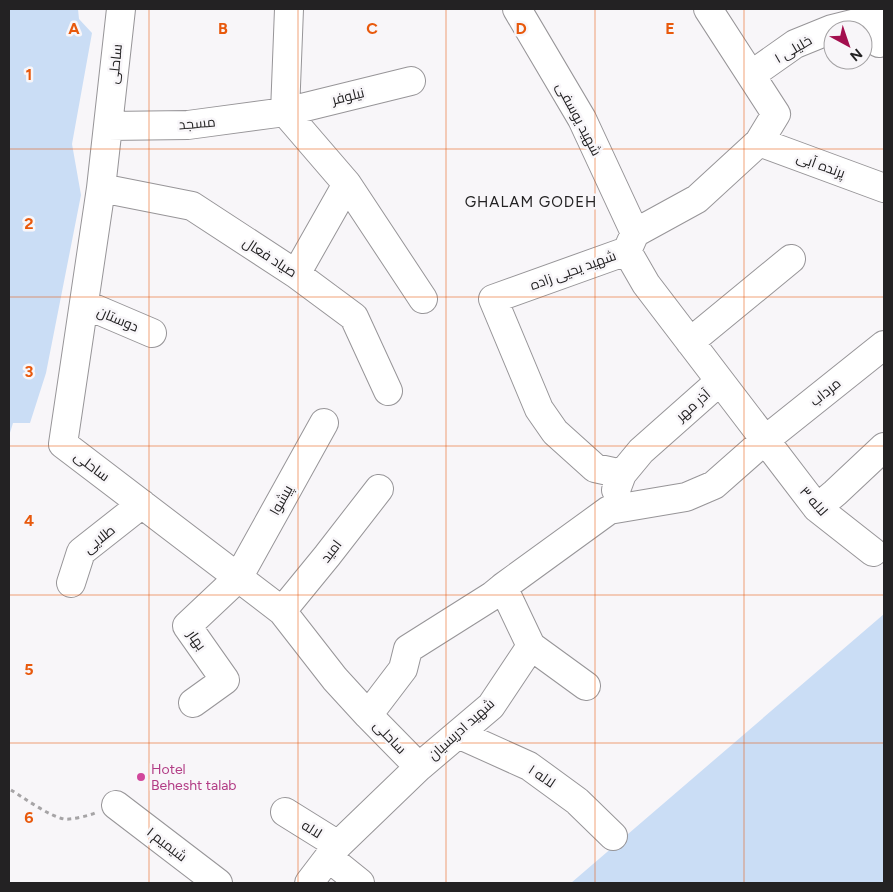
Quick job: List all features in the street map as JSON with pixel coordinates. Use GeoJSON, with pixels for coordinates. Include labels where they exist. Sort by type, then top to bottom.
{"type":"FeatureCollection","features":[{"type":"Feature","properties":{"kind":"street","name":"ساحلی"},"geometry":{"type":"LineString","coordinates":[[121,9],[101,188],[63,444],[282,611],[335,679],[419,767]]}},
{"type":"Feature","properties":{"kind":"street"},"geometry":{"type":"LineString","coordinates":[[289,9],[285,112],[347,184],[423,299]]}},
{"type":"Feature","properties":{"kind":"street","name":"شهید یوسفی"},"geometry":{"type":"LineString","coordinates":[[517,9],[582,119],[631,242]]}},
{"type":"Feature","properties":{"kind":"street"},"geometry":{"type":"LineString","coordinates":[[708,9],[751,75]]}},
{"type":"Feature","properties":{"kind":"street","name":"خلیلی ۱"},"geometry":{"type":"LineString","coordinates":[[751,75],[795,44],[832,29],[872,19],[879,43]]}},
{"type":"Feature","properties":{"kind":"street","name":"شهید یحیی زاده"},"geometry":{"type":"LineString","coordinates":[[622,474],[595,468],[555,432],[539,409],[493,299],[631,242],[698,199],[758,142],[776,114],[751,75]]}},
{"type":"Feature","properties":{"kind":"street","name":"نیلوفر"},"geometry":{"type":"LineString","coordinates":[[285,112],[411,81]]}},
{"type":"Feature","properties":{"kind":"street","name":"مسجد"},"geometry":{"type":"LineString","coordinates":[[108,126],[188,125],[285,112]]}},
{"type":"Feature","properties":{"kind":"street","name":"پرنده آبی"},"geometry":{"type":"LineString","coordinates":[[758,142],[883,182]]}},
{"type":"Feature","properties":{"kind":"street"},"geometry":{"type":"LineString","coordinates":[[296,274],[347,184]]}},
{"type":"Feature","properties":{"kind":"street","name":"صیاد فعال"},"geometry":{"type":"LineString","coordinates":[[101,188],[192,206],[296,274],[354,317],[388,391]]}},
{"type":"Feature","properties":{"kind":"street","name":"آذر مهر"},"geometry":{"type":"LineString","coordinates":[[609,510],[622,474],[641,450],[720,381],[646,284],[631,242]]}},
{"type":"Feature","properties":{"kind":"street"},"geometry":{"type":"LineString","coordinates":[[690,342],[790,259]]}},
{"type":"Feature","properties":{"kind":"street","name":"دوستان"},"geometry":{"type":"LineString","coordinates":[[84,304],[152,334]]}},
{"type":"Feature","properties":{"kind":"street","name":"مرداب"},"geometry":{"type":"LineString","coordinates":[[609,510],[686,497],[714,485],[765,440],[884,345]]}},
{"type":"Feature","properties":{"kind":"street","name":"لاله ۳"},"geometry":{"type":"LineString","coordinates":[[720,381],[817,508],[873,552]]}},
{"type":"Feature","properties":{"kind":"street","name":"پیشوا"},"geometry":{"type":"LineString","coordinates":[[238,578],[324,423]]}},
{"type":"Feature","properties":{"kind":"street"},"geometry":{"type":"LineString","coordinates":[[817,508],[884,447]]}},
{"type":"Feature","properties":{"kind":"street","name":"امید"},"geometry":{"type":"LineString","coordinates":[[282,611],[379,489]]}},
{"type":"Feature","properties":{"kind":"street","name":"طلایی"},"geometry":{"type":"LineString","coordinates":[[71,583],[81,552],[142,504]]}},
{"type":"Feature","properties":{"kind":"street"},"geometry":{"type":"LineString","coordinates":[[368,715],[403,669],[408,649],[492,596],[609,510]]}},
{"type":"Feature","properties":{"kind":"street","name":"بهار"},"geometry":{"type":"LineString","coordinates":[[193,703],[225,680],[187,626],[238,578]]}},
{"type":"Feature","properties":{"kind":"street"},"geometry":{"type":"LineString","coordinates":[[503,587],[531,646],[586,686]]}},
{"type":"Feature","properties":{"kind":"street","name":"شهید ادریسیان"},"geometry":{"type":"LineString","coordinates":[[309,883],[333,851],[419,767],[491,706],[531,646]]}},
{"type":"Feature","properties":{"kind":"street","name":"لاله ۱"},"geometry":{"type":"LineString","coordinates":[[458,734],[529,766],[577,801],[613,836]]}},
{"type":"Feature","properties":{"kind":"street","name":"شیمیم ۱"},"geometry":{"type":"LineString","coordinates":[[116,805],[218,883]]}},
{"type":"Feature","properties":{"kind":"street","name":"لاله"},"geometry":{"type":"LineString","coordinates":[[286,812],[333,851],[360,883]]}},
{"type":"Feature","properties":{"kind":"path"},"geometry":{"type":"LineString","coordinates":[[11,790],[64,819],[92,814],[116,805]]}},
{"type":"Feature","properties":{"kind":"water"},"geometry":{"type":"Polygon","coordinates":[[[9,9],[78,9],[79,19],[92,33],[72,144],[81,195],[46,373],[30,423],[13,423],[9,436],[9,9]]]}},
{"type":"Feature","properties":{"kind":"water"},"geometry":{"type":"Polygon","coordinates":[[[884,614],[884,883],[571,883],[884,614]]]}},
{"type":"Feature","properties":{"kind":"place","name":"Hotel Behesht talab"},"geometry":{"type":"Point","coordinates":[141,777]}},
{"type":"Feature","properties":{"kind":"district","name":"GHALAM GODEH"},"geometry":{"type":"Point","coordinates":[531,202]}}]}
